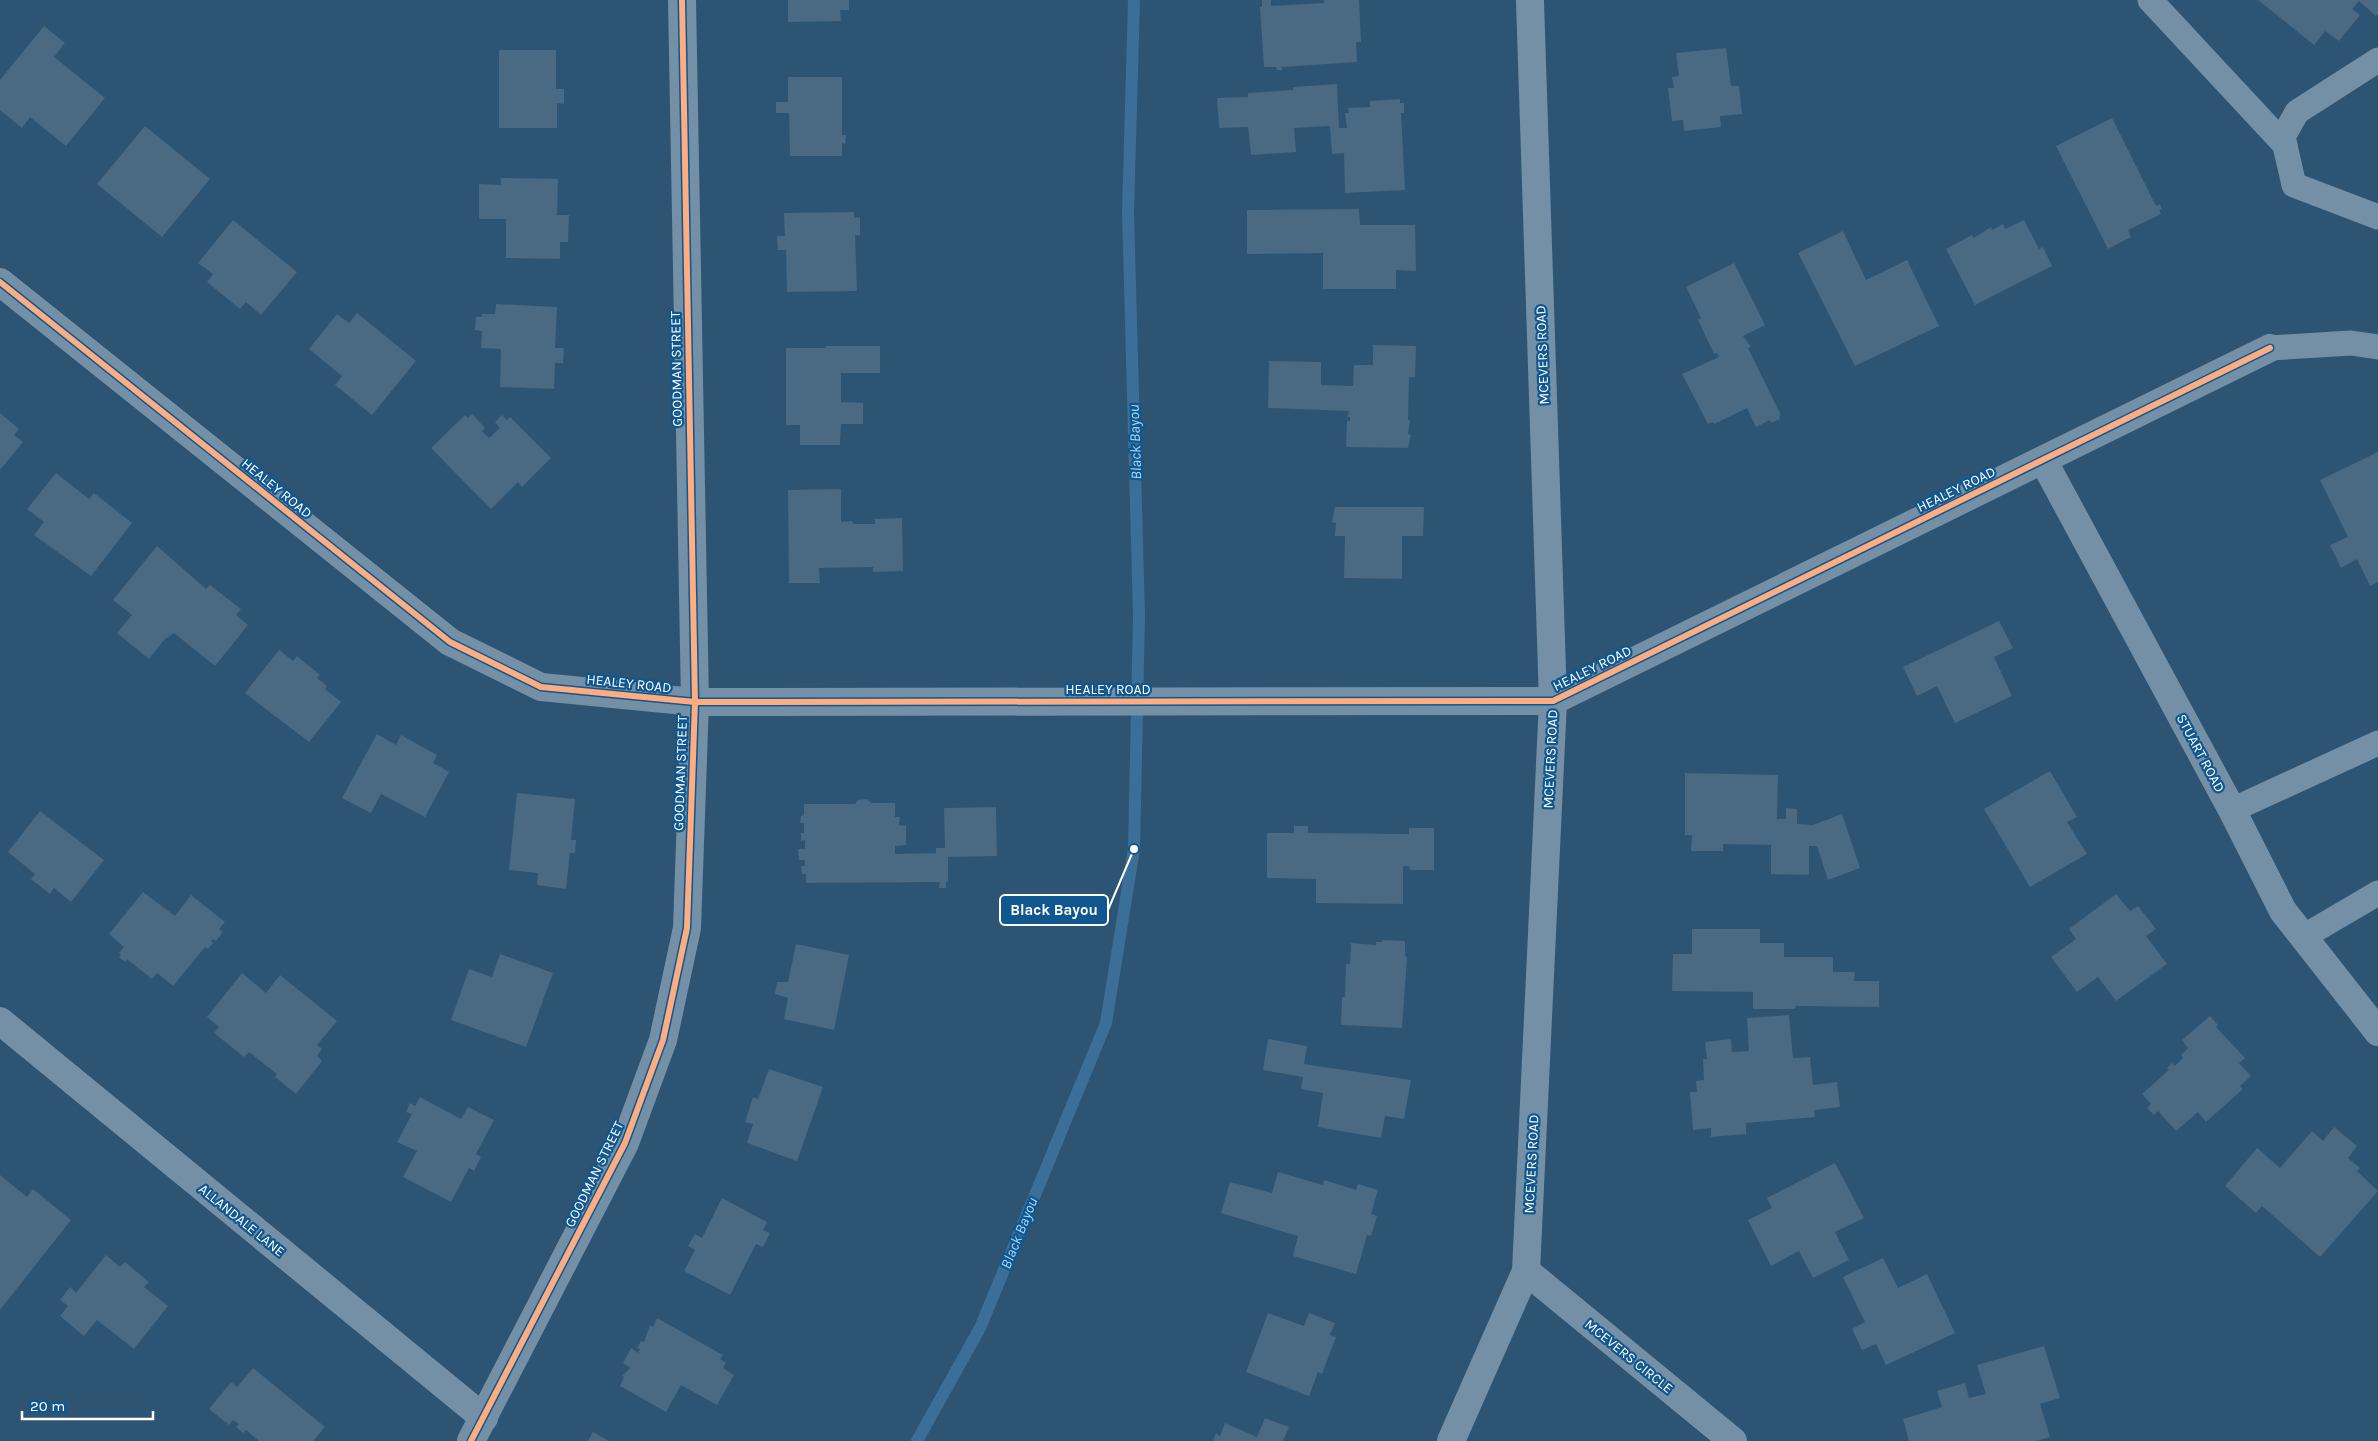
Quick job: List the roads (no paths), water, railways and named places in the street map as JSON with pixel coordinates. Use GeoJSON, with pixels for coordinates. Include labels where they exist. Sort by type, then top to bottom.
{"type":"FeatureCollection","features":[{"type":"Feature","properties":{"kind":"street","name":"GOODMAN STREET"},"geometry":{"type":"LineString","coordinates":[[478,1430],[625,1143],[663,1040],[687,928],[695,702],[682,0]]}},
{"type":"Feature","properties":{"kind":"street","name":"MCEVERS ROAD"},"geometry":{"type":"LineString","coordinates":[[1451,1441],[1526,1271],[1553,701],[1530,2]]}},
{"type":"Feature","properties":{"kind":"street","name":"HEALEY ROAD"},"geometry":{"type":"LineString","coordinates":[[0,282],[450,642],[542,687],[695,702],[1553,701],[2270,348]]}},
{"type":"Feature","properties":{"kind":"street","name":"STUART ROAD"},"geometry":{"type":"LineString","coordinates":[[2043,460],[2232,810],[2283,911],[2378,1032]]}},
{"type":"Feature","properties":{"kind":"street","name":"ALLANDALE LANE"},"geometry":{"type":"LineString","coordinates":[[0,1021],[478,1430]]}},
{"type":"Feature","properties":{"kind":"street","name":"MCEVERS CIRCLE"},"geometry":{"type":"LineString","coordinates":[[1526,1271],[1732,1441]]}},
{"type":"Feature","properties":{"kind":"lane"},"geometry":{"type":"LineString","coordinates":[[2150,0],[2285,145]]}},
{"type":"Feature","properties":{"kind":"lane"},"geometry":{"type":"LineString","coordinates":[[2378,60],[2297,112],[2283,136],[2294,185],[2378,217]]}},
{"type":"Feature","properties":{"kind":"lane"},"geometry":{"type":"LineString","coordinates":[[2270,348],[2351,343],[2378,347]]}},
{"type":"Feature","properties":{"kind":"lane"},"geometry":{"type":"LineString","coordinates":[[2232,810],[2375,749]]}},
{"type":"Feature","properties":{"kind":"lane"},"geometry":{"type":"LineString","coordinates":[[2303,937],[2378,893]]}},
{"type":"Feature","properties":{"kind":"waterway","name":"Black Bayou"},"geometry":{"type":"LineString","coordinates":[[917,1441],[980,1328],[1106,1023],[1134,849],[1139,616],[1128,212],[1134,0]]}},
{"type":"Feature","properties":{"kind":"place","name":"Black Bayou"},"geometry":{"type":"Point","coordinates":[1134,849]}}]}
